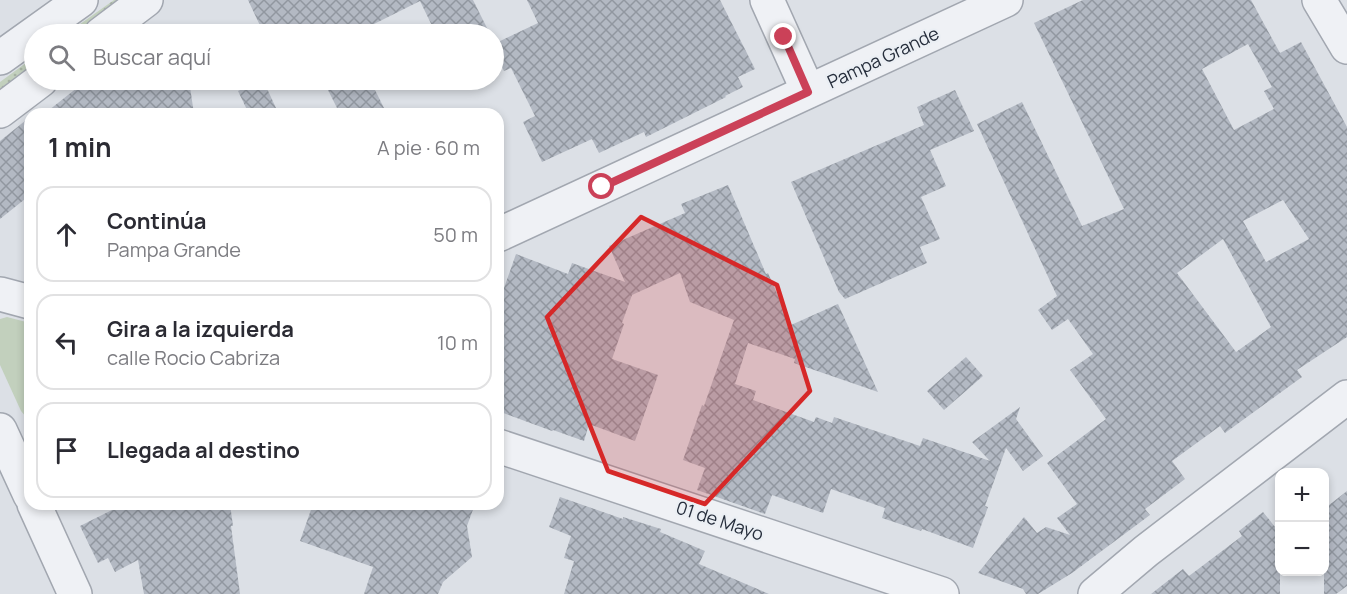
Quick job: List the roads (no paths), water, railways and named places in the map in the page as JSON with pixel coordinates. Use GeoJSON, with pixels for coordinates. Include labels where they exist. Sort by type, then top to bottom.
{"type":"FeatureCollection","features":[{"type":"Feature","properties":{"kind":"street"},"geometry":{"type":"LineString","coordinates":[[47,24],[81,0]]}},
{"type":"Feature","properties":{"kind":"street"},"geometry":{"type":"LineString","coordinates":[[114,24],[146,0]]}},
{"type":"Feature","properties":{"kind":"street"},"geometry":{"type":"LineString","coordinates":[[767,0],[808,92]]}},
{"type":"Feature","properties":{"kind":"street","name":"Pampa Grande"},"geometry":{"type":"LineString","coordinates":[[504,232],[1006,0]]}},
{"type":"Feature","properties":{"kind":"street"},"geometry":{"type":"LineString","coordinates":[[1319,0],[1347,47]]}},
{"type":"Feature","properties":{"kind":"street"},"geometry":{"type":"LineString","coordinates":[[0,58],[24,41]]}},
{"type":"Feature","properties":{"kind":"street"},"geometry":{"type":"LineString","coordinates":[[0,111],[28,90]]}},
{"type":"Feature","properties":{"kind":"street"},"geometry":{"type":"LineString","coordinates":[[0,294],[24,300]]}},
{"type":"Feature","properties":{"kind":"street"},"geometry":{"type":"LineString","coordinates":[[1095,594],[1146,551],[1347,397]]}},
{"type":"Feature","properties":{"kind":"street"},"geometry":{"type":"LineString","coordinates":[[14,446],[24,477]]}},
{"type":"Feature","properties":{"kind":"street","name":"01 de Mayo"},"geometry":{"type":"LineString","coordinates":[[504,448],[942,594]]}},
{"type":"Feature","properties":{"kind":"street"},"geometry":{"type":"LineString","coordinates":[[37,510],[75,594]]}}]}
